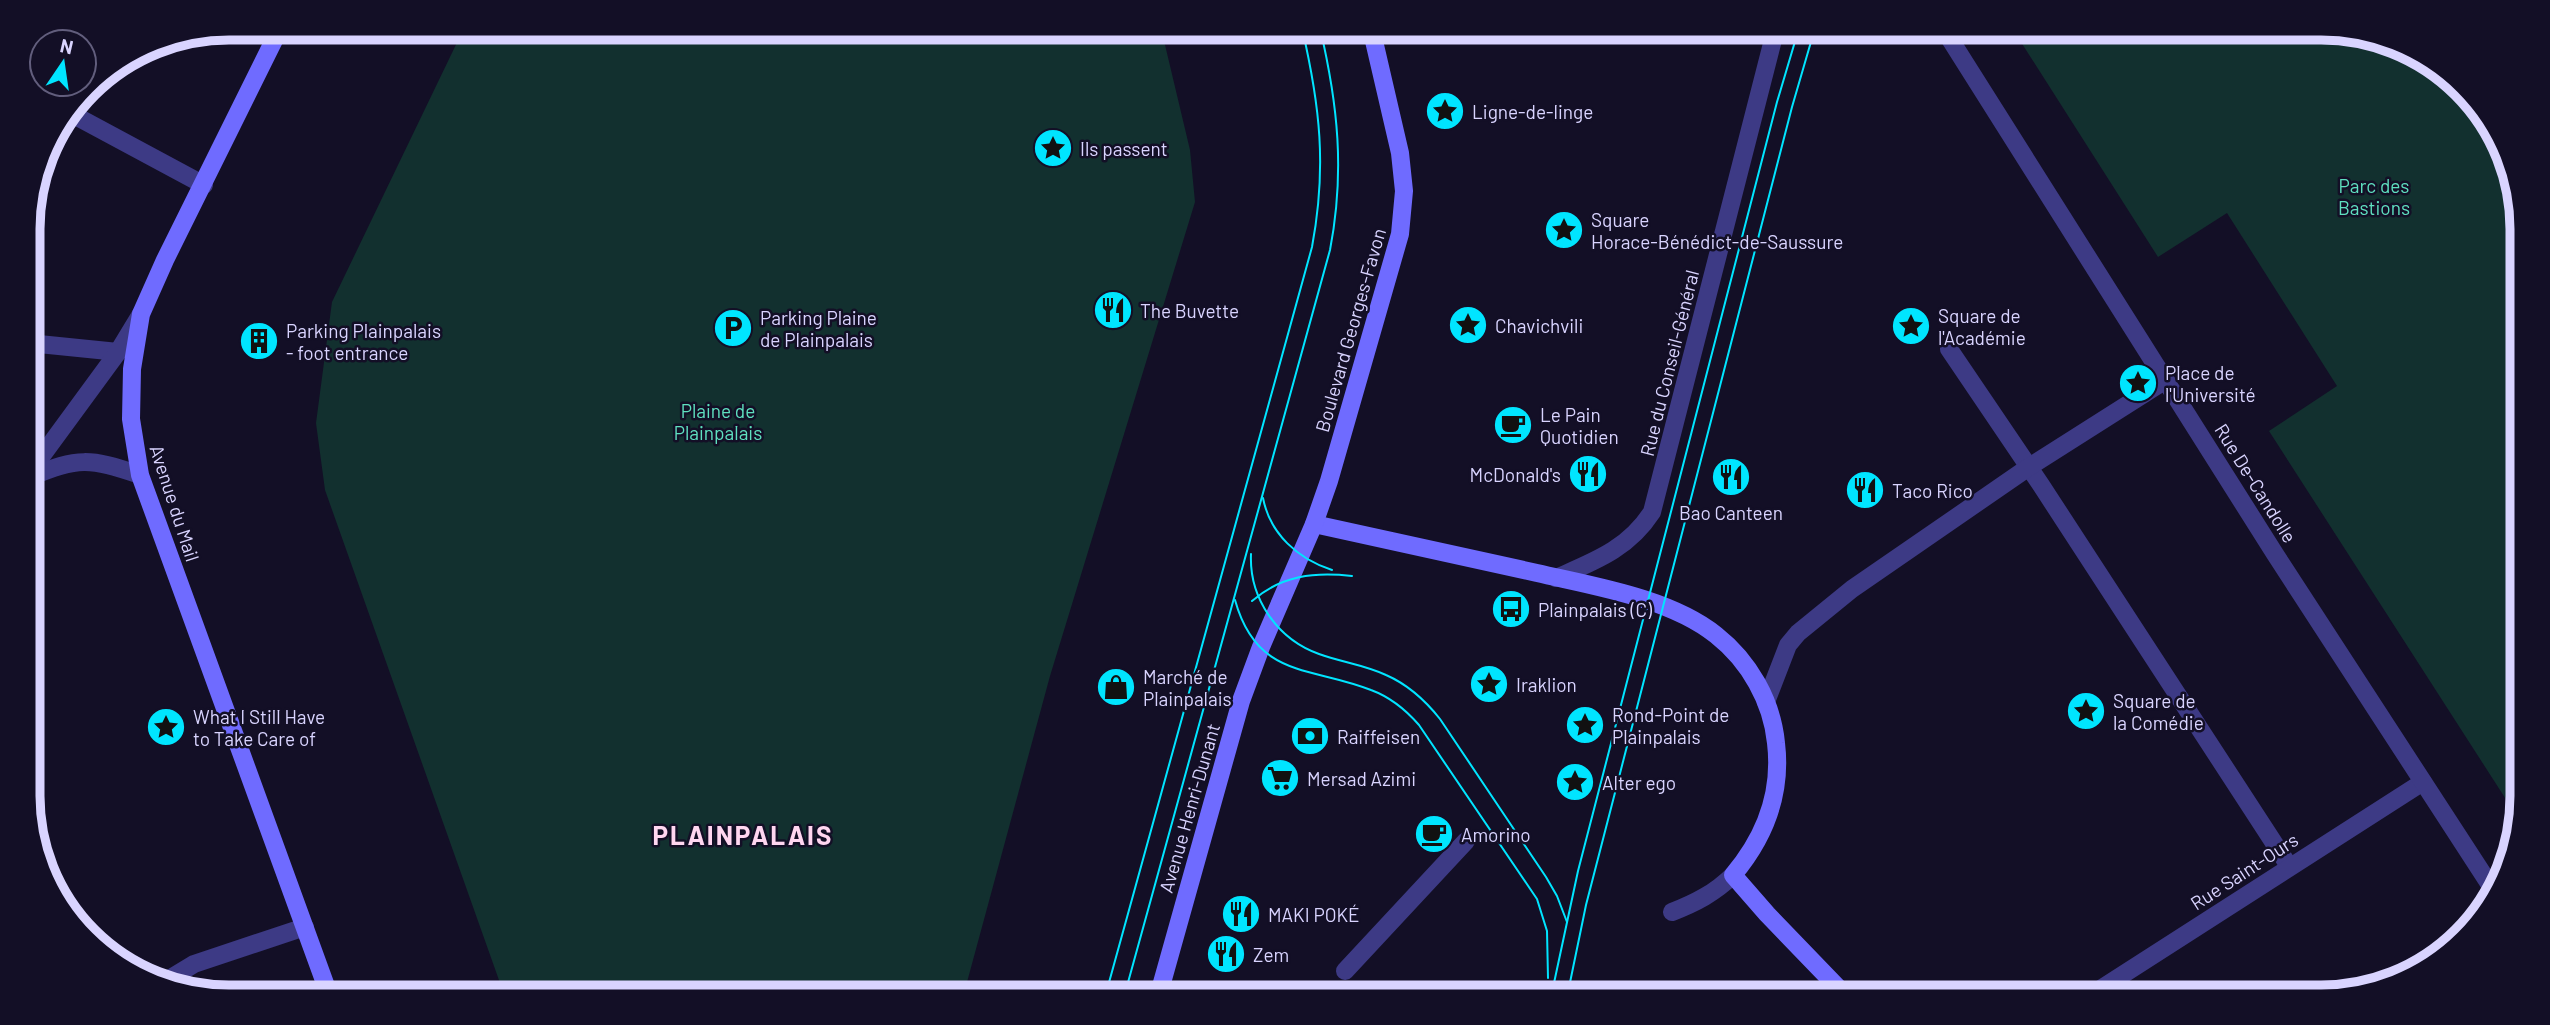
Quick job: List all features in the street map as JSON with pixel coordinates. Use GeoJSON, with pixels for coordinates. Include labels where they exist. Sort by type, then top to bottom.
{"type":"FeatureCollection","features":[{"type":"Feature","properties":{"kind":"main road","name":"Avenue du Mail"},"geometry":{"type":"LineString","coordinates":[[274,40],[141,314],[132,369],[131,419],[140,475],[326,985]]}},
{"type":"Feature","properties":{"kind":"main road","name":"Boulevard Georges-Favon"},"geometry":{"type":"LineString","coordinates":[[1266,633],[1314,524],[1350,415],[1403,219],[1401,153],[1374,40]]}},
{"type":"Feature","properties":{"kind":"main road"},"geometry":{"type":"LineString","coordinates":[[1314,524],[1626,595],[1681,614],[1716,635],[1745,665],[1766,702],[1778,754],[1775,791],[1765,825],[1758,842],[1733,875],[1835,984]]}},
{"type":"Feature","properties":{"kind":"main road","name":"Avenue Henri-Dunant"},"geometry":{"type":"LineString","coordinates":[[1161,985],[1241,701],[1266,633]]}},
{"type":"Feature","properties":{"kind":"street","name":"Rue du Conseil-Général"},"geometry":{"type":"LineString","coordinates":[[1556,578],[1608,555],[1634,535],[1652,512],[1773,40]]}},
{"type":"Feature","properties":{"kind":"street","name":"Rue De-Candolle"},"geometry":{"type":"LineString","coordinates":[[1951,40],[2488,882]]}},
{"type":"Feature","properties":{"kind":"street"},"geometry":{"type":"LineString","coordinates":[[77,117],[204,185]]}},
{"type":"Feature","properties":{"kind":"street"},"geometry":{"type":"LineString","coordinates":[[41,459],[118,352],[141,314]]}},
{"type":"Feature","properties":{"kind":"street"},"geometry":{"type":"LineString","coordinates":[[41,344],[118,352]]}},
{"type":"Feature","properties":{"kind":"street"},"geometry":{"type":"LineString","coordinates":[[1949,349],[2289,866]]}},
{"type":"Feature","properties":{"kind":"street"},"geometry":{"type":"LineString","coordinates":[[1766,702],[1788,645],[1797,633],[1852,589],[2029,467],[2166,380]]}},
{"type":"Feature","properties":{"kind":"street"},"geometry":{"type":"LineString","coordinates":[[41,471],[64,463],[91,461],[140,475]]}},
{"type":"Feature","properties":{"kind":"street","name":"Rue Saint-Ours"},"geometry":{"type":"LineString","coordinates":[[2108,984],[2423,782]]}},
{"type":"Feature","properties":{"kind":"street"},"geometry":{"type":"LineString","coordinates":[[1345,971],[1466,841]]}},
{"type":"Feature","properties":{"kind":"street"},"geometry":{"type":"LineString","coordinates":[[1672,912],[1700,901],[1733,875]]}},
{"type":"Feature","properties":{"kind":"street"},"geometry":{"type":"LineString","coordinates":[[174,976],[194,964],[304,927]]}},
{"type":"Feature","properties":{"kind":"green space","name":"Plaine de Plainpalais"},"geometry":{"type":"Polygon","coordinates":[[[458,40],[1164,40],[1190,150],[1195,202],[1050,676],[966,985],[501,985],[325,490],[316,423],[332,302],[458,40]]]}},
{"type":"Feature","properties":{"kind":"green space","name":"Parc des Bastions"},"geometry":{"type":"Polygon","coordinates":[[[2020,40],[2346,42],[2382,50],[2415,66],[2436,79],[2471,114],[2495,157],[2503,180],[2510,229],[2509,805],[2269,431],[2337,386],[2227,213],[2158,257],[2020,40]]]}},
{"type":"Feature","properties":{"kind":"tram line"},"geometry":{"type":"LineString","coordinates":[[1108,985],[1312,247],[1317,218],[1320,163],[1317,110],[1304,40]]}},
{"type":"Feature","properties":{"kind":"tram line"},"geometry":{"type":"LineString","coordinates":[[1127,985],[1330,250],[1335,221],[1338,166],[1335,112],[1322,40]]}},
{"type":"Feature","properties":{"kind":"tram line"},"geometry":{"type":"LineString","coordinates":[[1554,984],[1578,871],[1777,102],[1795,40]]}},
{"type":"Feature","properties":{"kind":"tram line"},"geometry":{"type":"LineString","coordinates":[[1570,984],[1586,905],[1812,40]]}},
{"type":"Feature","properties":{"kind":"tram line"},"geometry":{"type":"LineString","coordinates":[[1263,498],[1272,523],[1287,543],[1308,559],[1332,570]]}},
{"type":"Feature","properties":{"kind":"tram line"},"geometry":{"type":"LineString","coordinates":[[1251,554],[1255,586],[1261,601],[1268,615],[1290,638],[1319,654],[1370,669],[1402,683],[1434,712],[1546,877],[1567,922]]}},
{"type":"Feature","properties":{"kind":"tram line"},"geometry":{"type":"LineString","coordinates":[[1252,601],[1263,592],[1299,577],[1352,576]]}},
{"type":"Feature","properties":{"kind":"tram line"},"geometry":{"type":"LineString","coordinates":[[1235,600],[1245,626],[1257,644],[1272,657],[1289,666],[1349,682],[1385,696],[1419,725],[1537,899],[1547,931],[1548,978]]}},
{"type":"Feature","properties":{"kind":"place","name":"Ligne-de-linge"},"geometry":{"type":"Point","coordinates":[1445,111]}},
{"type":"Feature","properties":{"kind":"place","name":"Ils passent"},"geometry":{"type":"Point","coordinates":[1053,148]}},
{"type":"Feature","properties":{"kind":"place","name":"Square Horace-Bénédict-de-Saussure"},"geometry":{"type":"Point","coordinates":[1564,230]}},
{"type":"Feature","properties":{"kind":"place","name":"The Buvette"},"geometry":{"type":"Point","coordinates":[1113,310]}},
{"type":"Feature","properties":{"kind":"place","name":"Chavichvili"},"geometry":{"type":"Point","coordinates":[1468,325]}},
{"type":"Feature","properties":{"kind":"place","name":"Square de l'Académie"},"geometry":{"type":"Point","coordinates":[1911,326]}},
{"type":"Feature","properties":{"kind":"place","name":"Parking Plaine de Plainpalais"},"geometry":{"type":"Point","coordinates":[733,328]}},
{"type":"Feature","properties":{"kind":"place","name":"Parking Plainpalais - foot entrance"},"geometry":{"type":"Point","coordinates":[259,341]}},
{"type":"Feature","properties":{"kind":"place","name":"Place de l'Université"},"geometry":{"type":"Point","coordinates":[2138,383]}},
{"type":"Feature","properties":{"kind":"place","name":"Le Pain Quotidien"},"geometry":{"type":"Point","coordinates":[1513,425]}},
{"type":"Feature","properties":{"kind":"place","name":"McDonald's"},"geometry":{"type":"Point","coordinates":[1588,474]}},
{"type":"Feature","properties":{"kind":"place","name":"Bao Canteen"},"geometry":{"type":"Point","coordinates":[1731,477]}},
{"type":"Feature","properties":{"kind":"place","name":"Taco Rico"},"geometry":{"type":"Point","coordinates":[1865,490]}},
{"type":"Feature","properties":{"kind":"place","name":"Plainpalais (C)"},"geometry":{"type":"Point","coordinates":[1511,609]}},
{"type":"Feature","properties":{"kind":"place","name":"Iraklion"},"geometry":{"type":"Point","coordinates":[1489,684]}},
{"type":"Feature","properties":{"kind":"place","name":"Marché de Plainpalais"},"geometry":{"type":"Point","coordinates":[1116,687]}},
{"type":"Feature","properties":{"kind":"place","name":"Square de la Comédie"},"geometry":{"type":"Point","coordinates":[2086,711]}},
{"type":"Feature","properties":{"kind":"place","name":"Rond-Point de Plainpalais"},"geometry":{"type":"Point","coordinates":[1585,725]}},
{"type":"Feature","properties":{"kind":"place","name":"What I Still Have to Take Care of"},"geometry":{"type":"Point","coordinates":[166,727]}},
{"type":"Feature","properties":{"kind":"place","name":"Raiffeisen"},"geometry":{"type":"Point","coordinates":[1310,736]}},
{"type":"Feature","properties":{"kind":"place","name":"Mersad Azimi"},"geometry":{"type":"Point","coordinates":[1280,778]}},
{"type":"Feature","properties":{"kind":"place","name":"Alter ego"},"geometry":{"type":"Point","coordinates":[1575,782]}},
{"type":"Feature","properties":{"kind":"place","name":"Amorino"},"geometry":{"type":"Point","coordinates":[1434,834]}},
{"type":"Feature","properties":{"kind":"place","name":"MAKI POKÉ"},"geometry":{"type":"Point","coordinates":[1241,914]}},
{"type":"Feature","properties":{"kind":"place","name":"Zem"},"geometry":{"type":"Point","coordinates":[1226,954]}},
{"type":"Feature","properties":{"kind":"district","name":"PLAINPALAIS"},"geometry":{"type":"Point","coordinates":[743,834]}}]}
